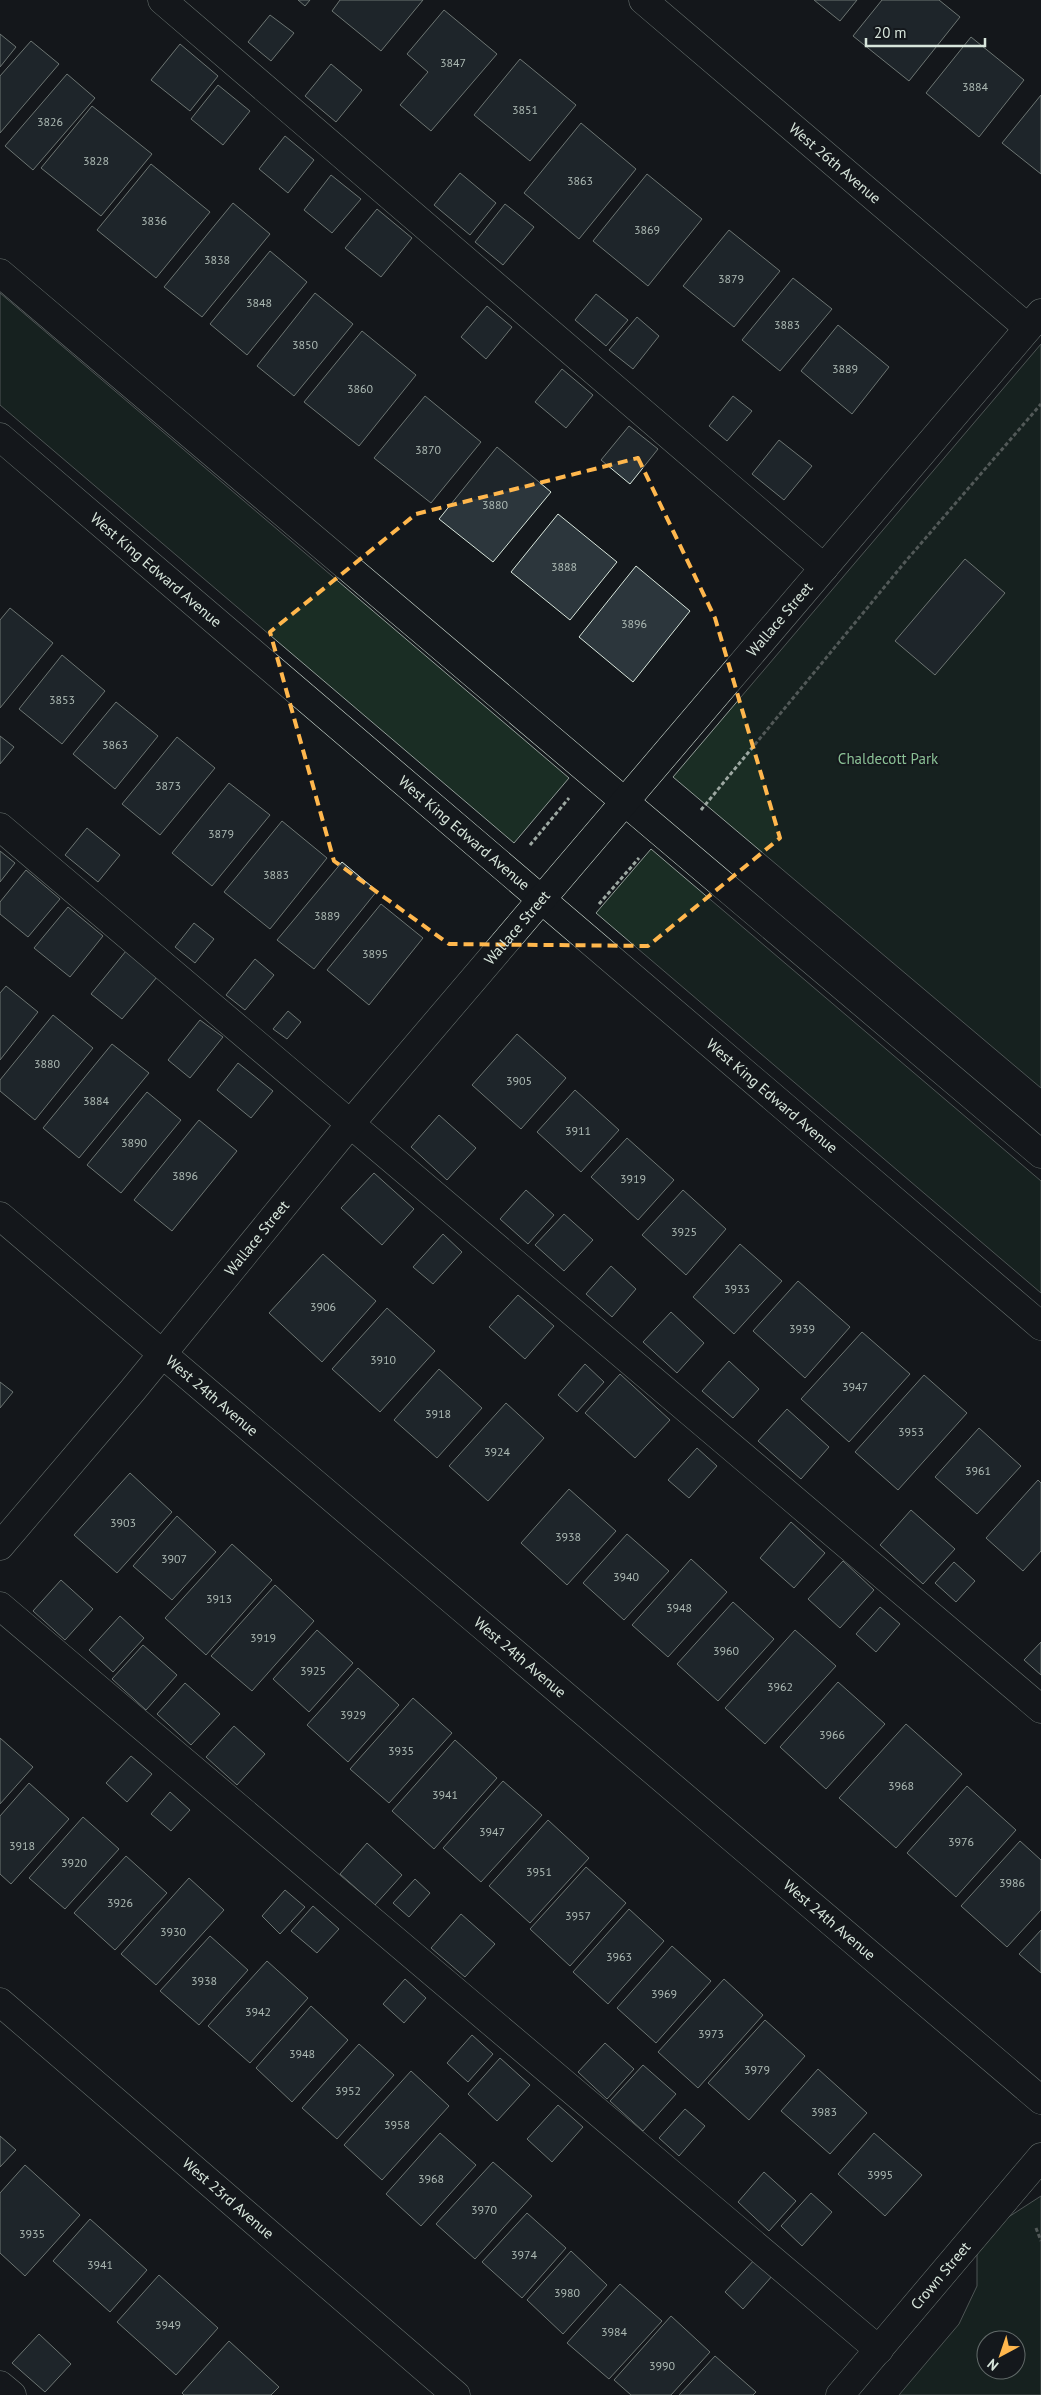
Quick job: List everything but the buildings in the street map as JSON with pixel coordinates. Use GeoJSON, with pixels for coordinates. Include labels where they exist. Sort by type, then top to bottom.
{"type":"FeatureCollection","features":[{"type":"Feature","properties":{"kind":"street"},"geometry":{"type":"LineString","coordinates":[[162,0],[824,568]]}},
{"type":"Feature","properties":{"kind":"street","name":"West 26th Avenue"},"geometry":{"type":"LineString","coordinates":[[643,0],[1035,320]]}},
{"type":"Feature","properties":{"kind":"street"},"geometry":{"type":"LineString","coordinates":[[0,273],[1041,1154]]}},
{"type":"Feature","properties":{"kind":"street","name":"Wallace Street"},"geometry":{"type":"LineString","coordinates":[[0,1546],[132,1391],[161,1353],[351,1123],[1035,320]]}},
{"type":"Feature","properties":{"kind":"street","name":"West King Edward Avenue"},"geometry":{"type":"LineString","coordinates":[[0,437],[1041,1326]]}},
{"type":"Feature","properties":{"kind":"street"},"geometry":{"type":"LineString","coordinates":[[0,827],[1041,1709]]}},
{"type":"Feature","properties":{"kind":"street","name":"West 24th Avenue"},"geometry":{"type":"LineString","coordinates":[[0,1216],[1041,2100]]}},
{"type":"Feature","properties":{"kind":"street"},"geometry":{"type":"LineString","coordinates":[[0,1606],[879,2350]]}},
{"type":"Feature","properties":{"kind":"street","name":"West 23rd Avenue"},"geometry":{"type":"LineString","coordinates":[[0,2002],[456,2395]]}},
{"type":"Feature","properties":{"kind":"street","name":"Crown Street"},"geometry":{"type":"LineString","coordinates":[[840,2395],[1041,2156]]}},
{"type":"Feature","properties":{"kind":"street"},"geometry":{"type":"LineString","coordinates":[[0,2385],[12,2395]]}},
{"type":"Feature","properties":{"kind":"path"},"geometry":{"type":"LineString","coordinates":[[701,810],[905,562],[1041,404]]}},
{"type":"Feature","properties":{"kind":"path"},"geometry":{"type":"LineString","coordinates":[[528,848],[571,796]]}},
{"type":"Feature","properties":{"kind":"path"},"geometry":{"type":"LineString","coordinates":[[597,907],[640,856]]}},
{"type":"Feature","properties":{"kind":"path"},"geometry":{"type":"LineString","coordinates":[[1036,2228],[1041,2241]]}},
{"type":"Feature","properties":{"kind":"highlighted area"},"geometry":{"type":"Polygon","coordinates":[[[638,458],[715,618],[780,838],[648,946],[449,944],[334,861],[270,632],[416,514],[638,458]]]}},
{"type":"Feature","properties":{"kind":"green space"},"geometry":{"type":"Polygon","coordinates":[[[0,293],[569,778],[514,843],[0,405],[0,293]]]}},
{"type":"Feature","properties":{"kind":"green space","name":"Chaldecott Park"},"geometry":{"type":"Polygon","coordinates":[[[1041,344],[1041,1088],[673,777],[1041,344]]]}},
{"type":"Feature","properties":{"kind":"green space"},"geometry":{"type":"Polygon","coordinates":[[[651,849],[1041,1181],[1041,1293],[596,913],[651,849]]]}},
{"type":"Feature","properties":{"kind":"green space"},"geometry":{"type":"Polygon","coordinates":[[[1041,2196],[1041,2395],[899,2395],[959,2324],[977,2286],[977,2247],[993,2227],[1041,2196]]]}}]}
